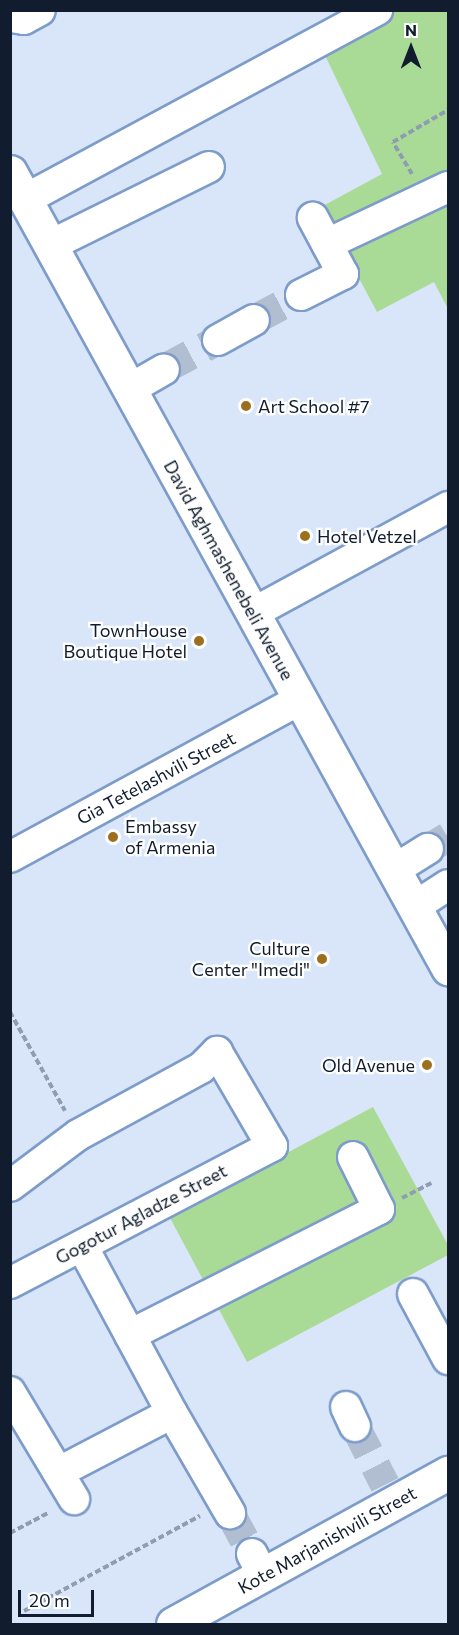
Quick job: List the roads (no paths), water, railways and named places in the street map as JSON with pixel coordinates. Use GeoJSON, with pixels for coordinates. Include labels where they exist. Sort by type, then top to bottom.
{"type":"FeatureCollection","features":[{"type":"Feature","properties":{"kind":"main road","name":"David Aghmashenebeli Avenue"},"geometry":{"type":"LineString","coordinates":[[18,186],[448,968]]}},
{"type":"Feature","properties":{"kind":"main road","name":"Kote Marjanishvili Street"},"geometry":{"type":"LineString","coordinates":[[173,1624],[257,1565],[390,1494],[448,1473]]}},
{"type":"Feature","properties":{"kind":"street"},"geometry":{"type":"LineString","coordinates":[[10,17],[24,19],[40,10]]}},
{"type":"Feature","properties":{"kind":"street"},"geometry":{"type":"LineString","coordinates":[[18,186],[377,10]]}},
{"type":"Feature","properties":{"kind":"street"},"geometry":{"type":"LineString","coordinates":[[51,245],[208,167]]}},
{"type":"Feature","properties":{"kind":"street"},"geometry":{"type":"LineString","coordinates":[[301,295],[343,273],[320,231],[437,193]]}},
{"type":"Feature","properties":{"kind":"street"},"geometry":{"type":"LineString","coordinates":[[218,340],[254,320]]}},
{"type":"Feature","properties":{"kind":"street"},"geometry":{"type":"LineString","coordinates":[[130,389],[164,369]]}},
{"type":"Feature","properties":{"kind":"street"},"geometry":{"type":"LineString","coordinates":[[253,612],[448,507]]}},
{"type":"Feature","properties":{"kind":"street","name":"Gia Tetelashvili Street"},"geometry":{"type":"LineString","coordinates":[[10,857],[301,699]]}},
{"type":"Feature","properties":{"kind":"street"},"geometry":{"type":"LineString","coordinates":[[394,870],[428,849]]}},
{"type":"Feature","properties":{"kind":"street"},"geometry":{"type":"LineString","coordinates":[[414,907],[448,885]]}},
{"type":"Feature","properties":{"kind":"street","name":"Gogotur Agladze Street"},"geometry":{"type":"LineString","coordinates":[[10,1186],[78,1135],[201,1068],[217,1052],[272,1146],[10,1283]]}},
{"type":"Feature","properties":{"kind":"street"},"geometry":{"type":"LineString","coordinates":[[130,1335],[379,1209],[353,1157]]}},
{"type":"Feature","properties":{"kind":"street"},"geometry":{"type":"LineString","coordinates":[[82,1246],[172,1413],[228,1508]]}},
{"type":"Feature","properties":{"kind":"street"},"geometry":{"type":"LineString","coordinates":[[412,1294],[448,1359]]}},
{"type":"Feature","properties":{"kind":"street"},"geometry":{"type":"LineString","coordinates":[[14,1409],[61,1471],[74,1499]]}},
{"type":"Feature","properties":{"kind":"street"},"geometry":{"type":"LineString","coordinates":[[61,1471],[172,1413]]}},
{"type":"Feature","properties":{"kind":"tunnel"},"geometry":{"type":"LineString","coordinates":[[254,320],[301,295]]}},
{"type":"Feature","properties":{"kind":"tunnel"},"geometry":{"type":"LineString","coordinates":[[164,369],[218,340]]}},
{"type":"Feature","properties":{"kind":"tunnel"},"geometry":{"type":"LineString","coordinates":[[428,849],[448,837]]}},
{"type":"Feature","properties":{"kind":"tunnel"},"geometry":{"type":"LineString","coordinates":[[355,1426],[385,1485]]}},
{"type":"Feature","properties":{"kind":"tunnel"},"geometry":{"type":"LineString","coordinates":[[230,1513],[252,1554]]}},
{"type":"Feature","properties":{"kind":"place","name":"Art School #7"},"geometry":{"type":"Point","coordinates":[246,406]}},
{"type":"Feature","properties":{"kind":"place","name":"Hotel Vetzel"},"geometry":{"type":"Point","coordinates":[305,536]}},
{"type":"Feature","properties":{"kind":"place","name":"TownHouse Boutique Hotel"},"geometry":{"type":"Point","coordinates":[199,641]}},
{"type":"Feature","properties":{"kind":"place","name":"Embassy of Armenia"},"geometry":{"type":"Point","coordinates":[113,837]}},
{"type":"Feature","properties":{"kind":"place","name":"Culture Center \"Imedi\""},"geometry":{"type":"Point","coordinates":[322,959]}},
{"type":"Feature","properties":{"kind":"place","name":"Old Avenue"},"geometry":{"type":"Point","coordinates":[427,1065]}}]}
